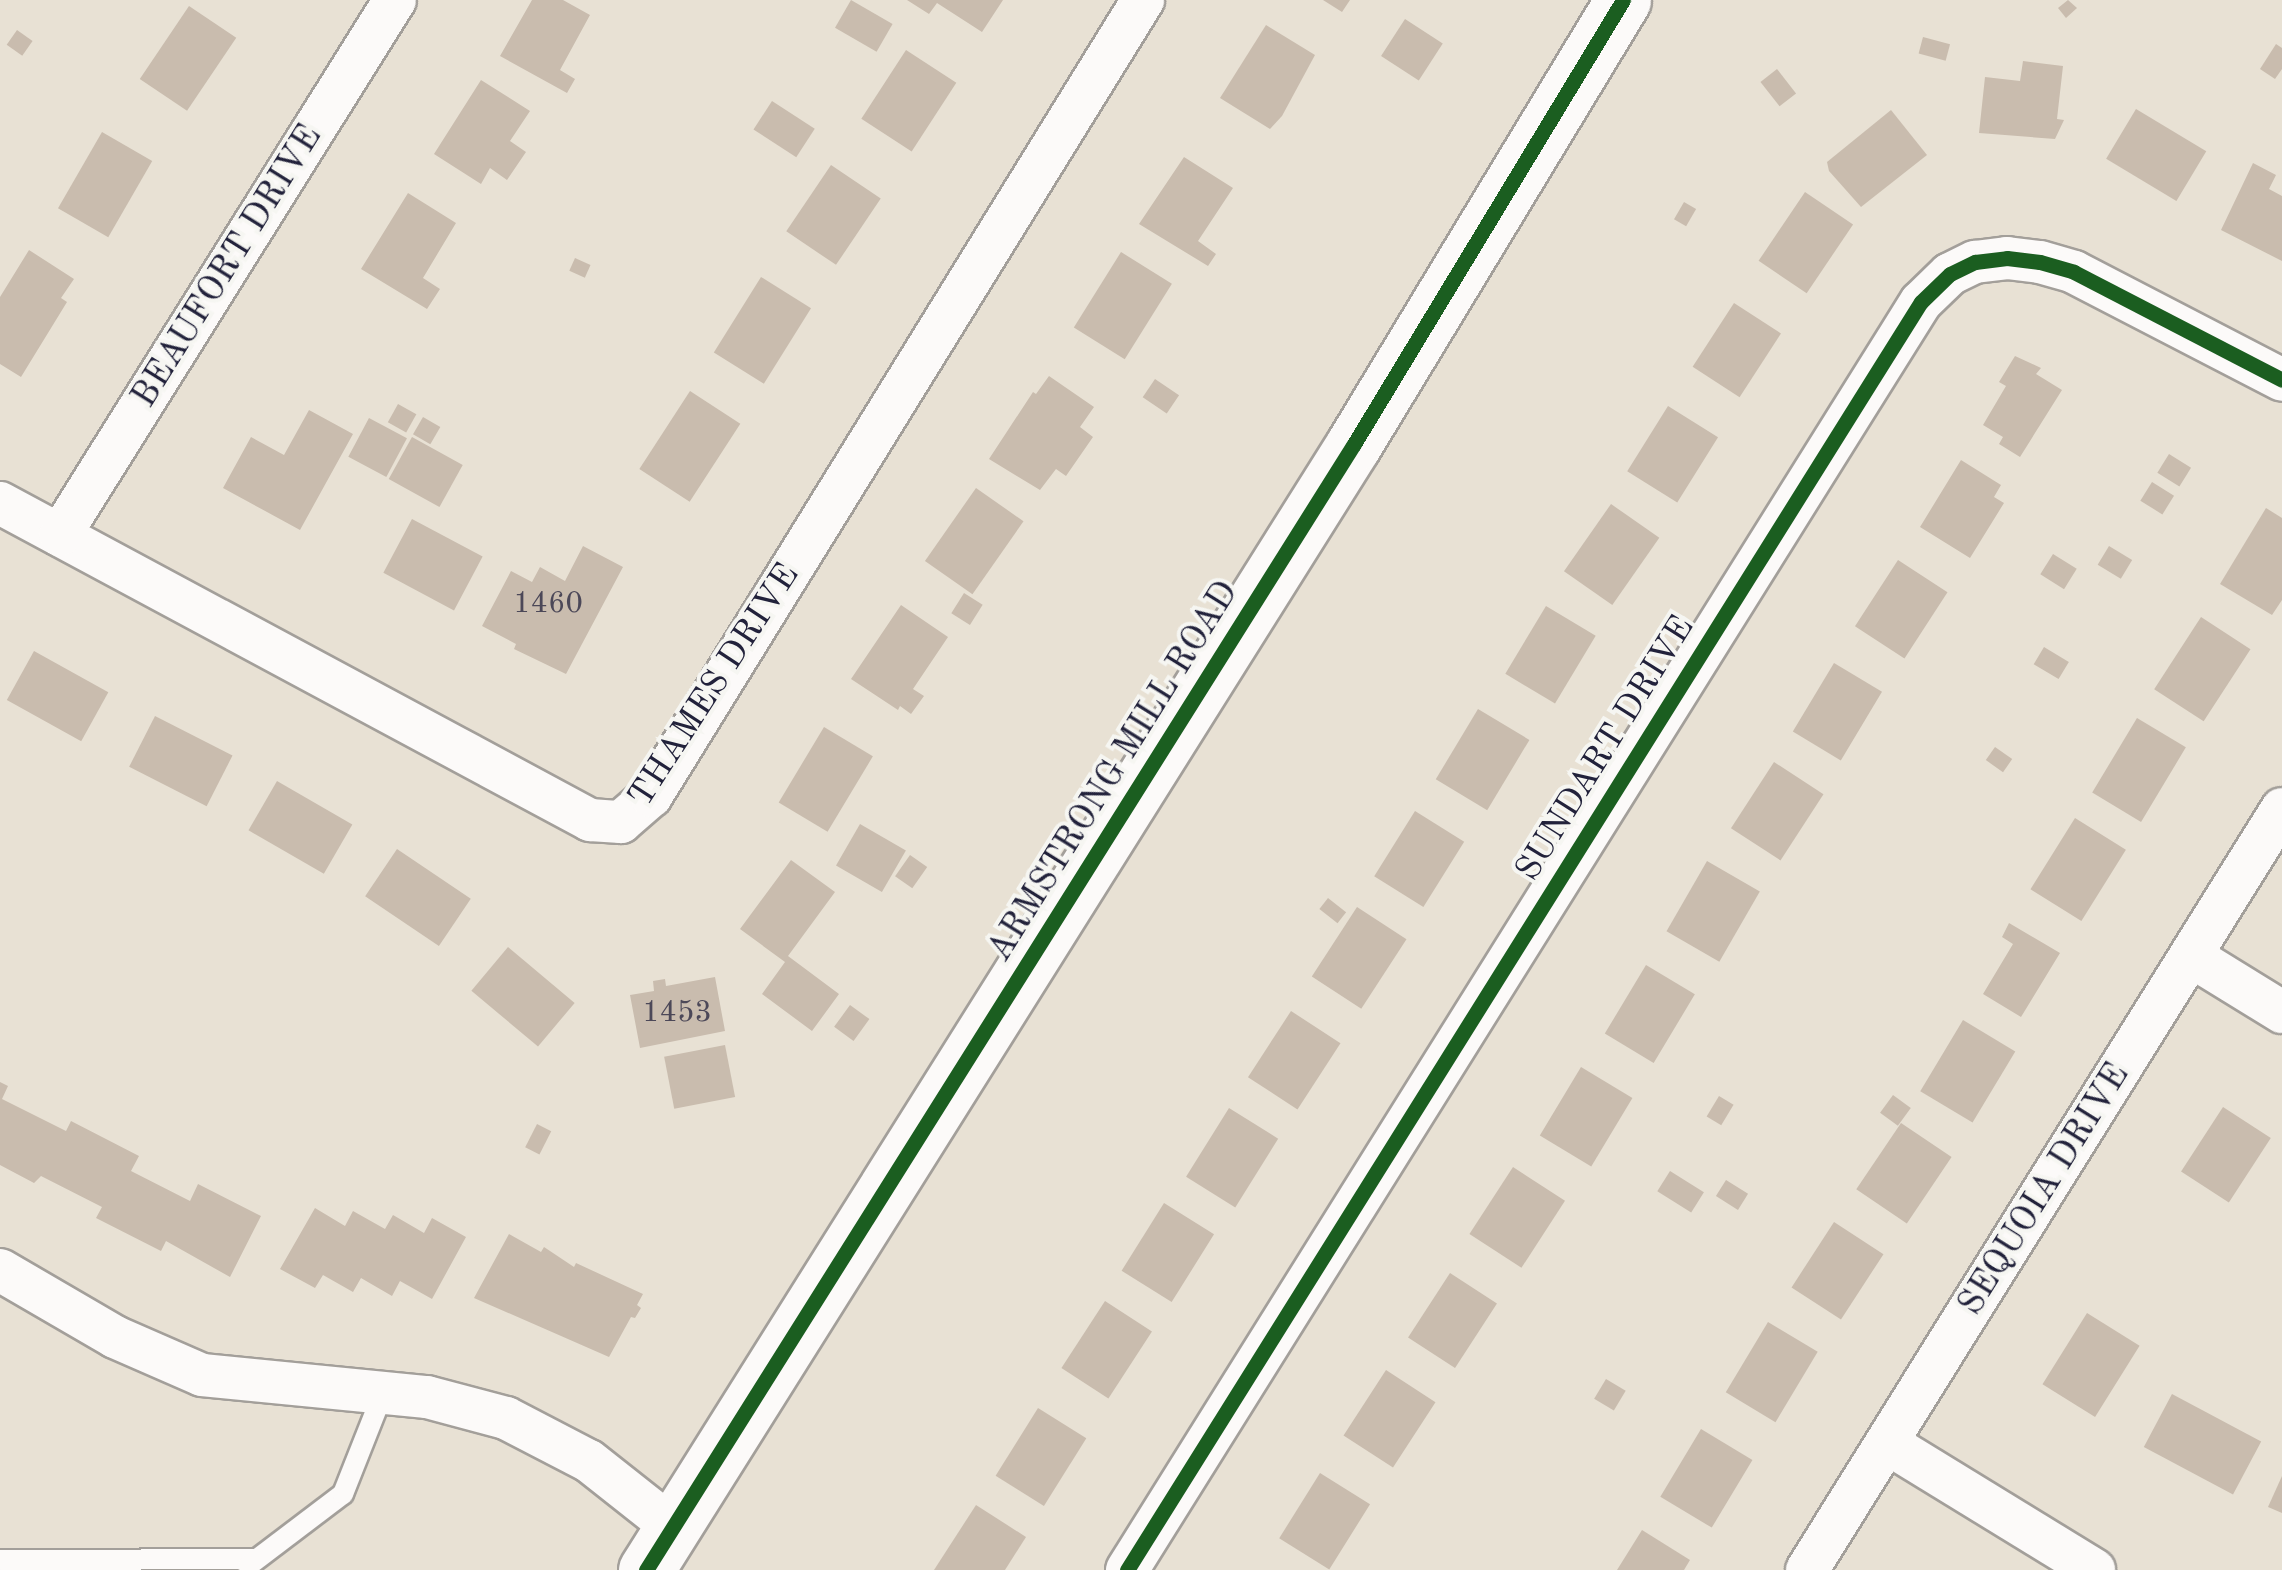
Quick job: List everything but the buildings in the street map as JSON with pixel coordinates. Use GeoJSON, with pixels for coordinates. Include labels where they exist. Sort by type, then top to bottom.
{"type":"FeatureCollection","features":[{"type":"Feature","properties":{"kind":"main road","name":"ARMSTRONG MILL ROAD"},"geometry":{"type":"LineString","coordinates":[[660,1549],[1354,444],[1624,0]]}},
{"type":"Feature","properties":{"kind":"street","name":"BEAUFORT DRIVE"},"geometry":{"type":"LineString","coordinates":[[60,535],[395,0]]}},
{"type":"Feature","properties":{"kind":"street","name":"THAMES DRIVE"},"geometry":{"type":"LineString","coordinates":[[0,503],[590,820],[621,822],[652,796],[1142,0]]}},
{"type":"Feature","properties":{"kind":"street","name":"SUNDART DRIVE"},"geometry":{"type":"LineString","coordinates":[[1128,1570],[1921,302],[1950,274],[1975,262],[2007,258],[2040,262],[2074,272],[2282,380]]}},
{"type":"Feature","properties":{"kind":"street","name":"SEQUOIA DRIVE"},"geometry":{"type":"LineString","coordinates":[[1807,1570],[2282,808]]}},
{"type":"Feature","properties":{"kind":"street"},"geometry":{"type":"LineString","coordinates":[[2191,956],[2282,1012]]}},
{"type":"Feature","properties":{"kind":"street"},"geometry":{"type":"LineString","coordinates":[[0,1270],[115,1337],[202,1375],[383,1393],[471,1406],[506,1418],[590,1461],[660,1549]]}},
{"type":"Feature","properties":{"kind":"street"},"geometry":{"type":"LineString","coordinates":[[1886,1443],[2094,1570]]}},
{"type":"Feature","properties":{"kind":"lane"},"geometry":{"type":"LineString","coordinates":[[0,1560],[250,1564],[344,1494],[383,1393]]}},
{"type":"Feature","properties":{"kind":"cycle path"},"geometry":{"type":"LineString","coordinates":[[646,1570],[1354,444],[1623,0]]}},
{"type":"Feature","properties":{"kind":"cycle path"},"geometry":{"type":"LineString","coordinates":[[1127,1570],[1921,302],[1950,274],[1975,262],[2007,258],[2040,262],[2074,272],[2282,380]]}}]}
